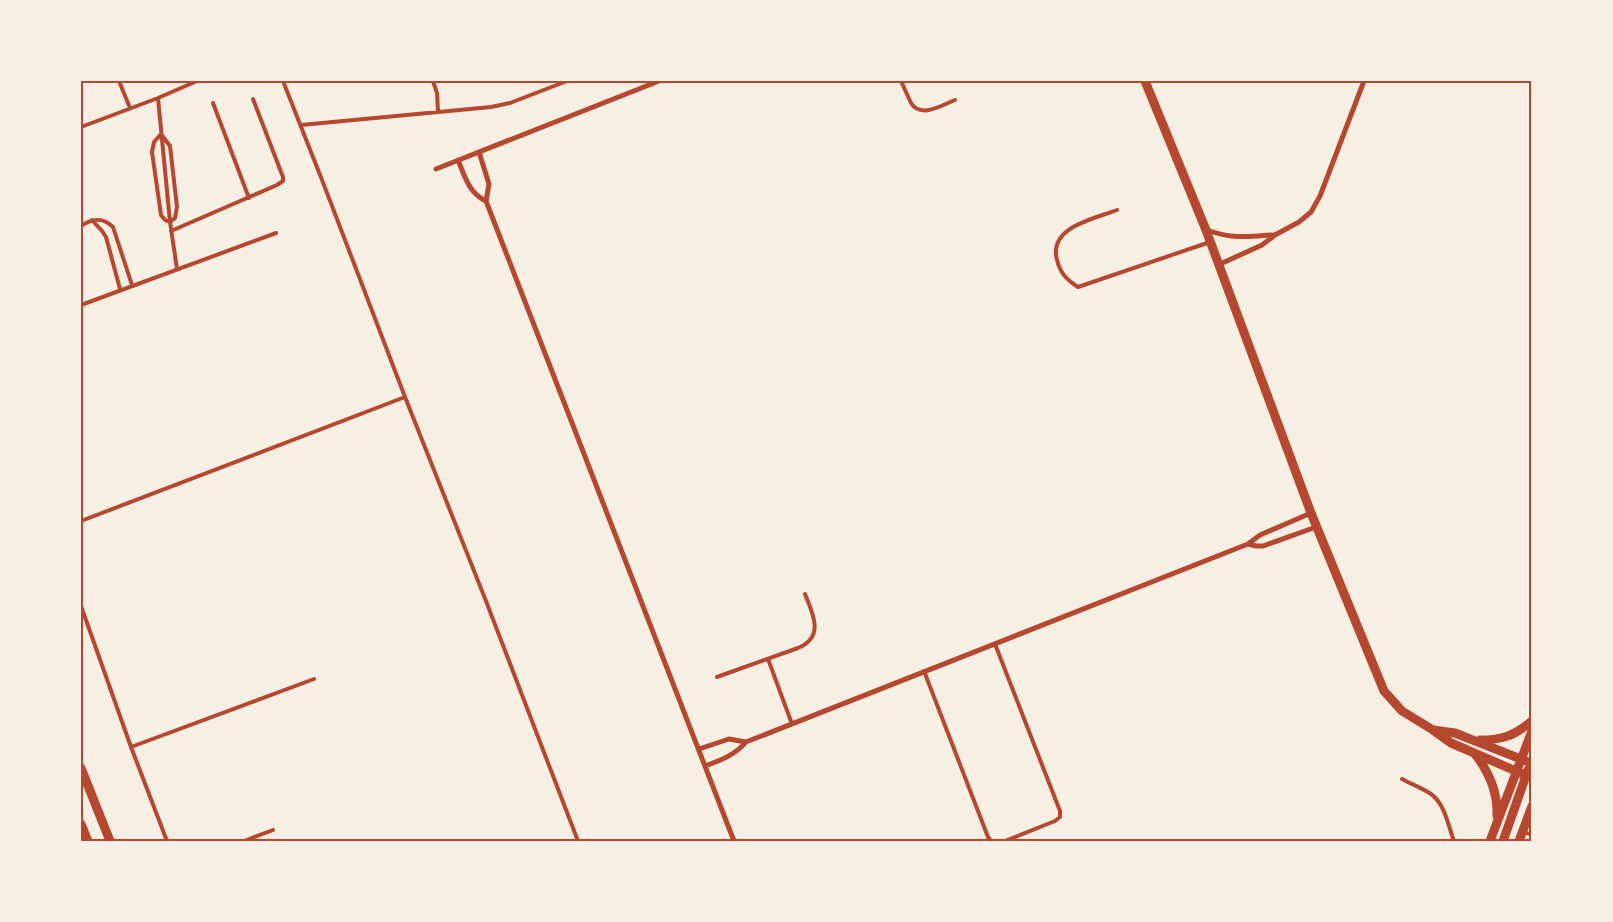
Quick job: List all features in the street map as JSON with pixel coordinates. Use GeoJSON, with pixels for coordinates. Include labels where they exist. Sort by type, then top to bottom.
{"type":"FeatureCollection","features":[{"type":"Feature","properties":{"kind":"street"},"geometry":{"type":"LineString","coordinates":[[436,169],[659,81]]}},
{"type":"Feature","properties":{"kind":"street"},"geometry":{"type":"LineString","coordinates":[[1145,81],[1206,230],[1316,527],[1384,690],[1402,711],[1451,743],[1529,777]]}},
{"type":"Feature","properties":{"kind":"street"},"geometry":{"type":"LineString","coordinates":[[1218,265],[1262,245],[1275,235],[1300,222],[1311,212],[1320,196],[1364,81]]}},
{"type":"Feature","properties":{"kind":"street"},"geometry":{"type":"LineString","coordinates":[[479,152],[489,184],[486,201],[734,841]]}},
{"type":"Feature","properties":{"kind":"street"},"geometry":{"type":"LineString","coordinates":[[458,160],[472,190],[486,201]]}},
{"type":"Feature","properties":{"kind":"street"},"geometry":{"type":"LineString","coordinates":[[1206,230],[1222,236],[1236,238],[1275,235]]}},
{"type":"Feature","properties":{"kind":"street"},"geometry":{"type":"LineString","coordinates":[[706,766],[735,753],[746,742],[1248,544],[1260,535],[1311,513]]}},
{"type":"Feature","properties":{"kind":"street"},"geometry":{"type":"LineString","coordinates":[[1248,544],[1263,546],[1316,527]]}},
{"type":"Feature","properties":{"kind":"street"},"geometry":{"type":"LineString","coordinates":[[1475,740],[1503,738],[1514,734],[1532,721]]}},
{"type":"Feature","properties":{"kind":"street"},"geometry":{"type":"LineString","coordinates":[[1433,730],[1448,731],[1531,762],[1529,777],[1502,841]]}},
{"type":"Feature","properties":{"kind":"street"},"geometry":{"type":"LineString","coordinates":[[1490,841],[1532,731]]}},
{"type":"Feature","properties":{"kind":"street"},"geometry":{"type":"LineString","coordinates":[[699,749],[729,739],[746,742]]}},
{"type":"Feature","properties":{"kind":"street"},"geometry":{"type":"LineString","coordinates":[[1475,754],[1491,781],[1496,801],[1496,822]]}},
{"type":"Feature","properties":{"kind":"street"},"geometry":{"type":"LineString","coordinates":[[81,768],[110,841]]}},
{"type":"Feature","properties":{"kind":"street"},"geometry":{"type":"LineString","coordinates":[[1519,841],[1532,806]]}},
{"type":"Feature","properties":{"kind":"street"},"geometry":{"type":"LineString","coordinates":[[81,824],[88,841]]}},
{"type":"Feature","properties":{"kind":"lane"},"geometry":{"type":"LineString","coordinates":[[119,81],[130,108]]}},
{"type":"Feature","properties":{"kind":"lane"},"geometry":{"type":"LineString","coordinates":[[81,127],[197,81]]}},
{"type":"Feature","properties":{"kind":"lane"},"geometry":{"type":"LineString","coordinates":[[283,81],[578,841]]}},
{"type":"Feature","properties":{"kind":"lane"},"geometry":{"type":"LineString","coordinates":[[433,81],[437,93],[438,112]]}},
{"type":"Feature","properties":{"kind":"lane"},"geometry":{"type":"LineString","coordinates":[[301,125],[491,107],[510,103],[567,81]]}},
{"type":"Feature","properties":{"kind":"lane"},"geometry":{"type":"LineString","coordinates":[[902,81],[911,103],[920,111],[955,100]]}},
{"type":"Feature","properties":{"kind":"lane"},"geometry":{"type":"LineString","coordinates":[[158,98],[171,232],[178,269]]}},
{"type":"Feature","properties":{"kind":"lane"},"geometry":{"type":"LineString","coordinates":[[171,232],[281,184],[283,177],[253,99]]}},
{"type":"Feature","properties":{"kind":"lane"},"geometry":{"type":"LineString","coordinates":[[213,103],[249,198]]}},
{"type":"Feature","properties":{"kind":"lane"},"geometry":{"type":"LineString","coordinates":[[161,134],[170,146],[177,207],[175,218],[170,222]]}},
{"type":"Feature","properties":{"kind":"lane"},"geometry":{"type":"LineString","coordinates":[[161,134],[154,142],[152,152],[159,210],[164,220],[170,222]]}},
{"type":"Feature","properties":{"kind":"lane"},"geometry":{"type":"LineString","coordinates":[[1117,210],[1071,228],[1060,237],[1056,246],[1056,258],[1060,270],[1068,281],[1078,287],[1210,242]]}},
{"type":"Feature","properties":{"kind":"lane"},"geometry":{"type":"LineString","coordinates":[[81,226],[92,220],[100,219],[108,222],[113,227],[132,285]]}},
{"type":"Feature","properties":{"kind":"lane"},"geometry":{"type":"LineString","coordinates":[[92,220],[106,237],[120,289]]}},
{"type":"Feature","properties":{"kind":"lane"},"geometry":{"type":"LineString","coordinates":[[81,304],[276,232]]}},
{"type":"Feature","properties":{"kind":"lane"},"geometry":{"type":"LineString","coordinates":[[81,521],[404,396]]}},
{"type":"Feature","properties":{"kind":"lane"},"geometry":{"type":"LineString","coordinates":[[717,678],[803,646],[812,637],[814,631],[814,618],[805,594]]}},
{"type":"Feature","properties":{"kind":"lane"},"geometry":{"type":"LineString","coordinates":[[81,606],[131,747],[167,841]]}},
{"type":"Feature","properties":{"kind":"lane"},"geometry":{"type":"LineString","coordinates":[[995,644],[1060,811],[1060,817],[1055,821],[1005,841]]}},
{"type":"Feature","properties":{"kind":"lane"},"geometry":{"type":"LineString","coordinates":[[768,659],[792,724]]}},
{"type":"Feature","properties":{"kind":"lane"},"geometry":{"type":"LineString","coordinates":[[924,672],[991,841]]}},
{"type":"Feature","properties":{"kind":"lane"},"geometry":{"type":"LineString","coordinates":[[131,747],[314,679]]}},
{"type":"Feature","properties":{"kind":"lane"},"geometry":{"type":"LineString","coordinates":[[1402,779],[1436,798],[1442,808],[1454,841]]}},
{"type":"Feature","properties":{"kind":"lane"},"geometry":{"type":"LineString","coordinates":[[244,841],[273,830]]}},
{"type":"Feature","properties":{"kind":"lane"},"geometry":{"type":"LineString","coordinates":[[1522,831],[1532,835]]}}]}
